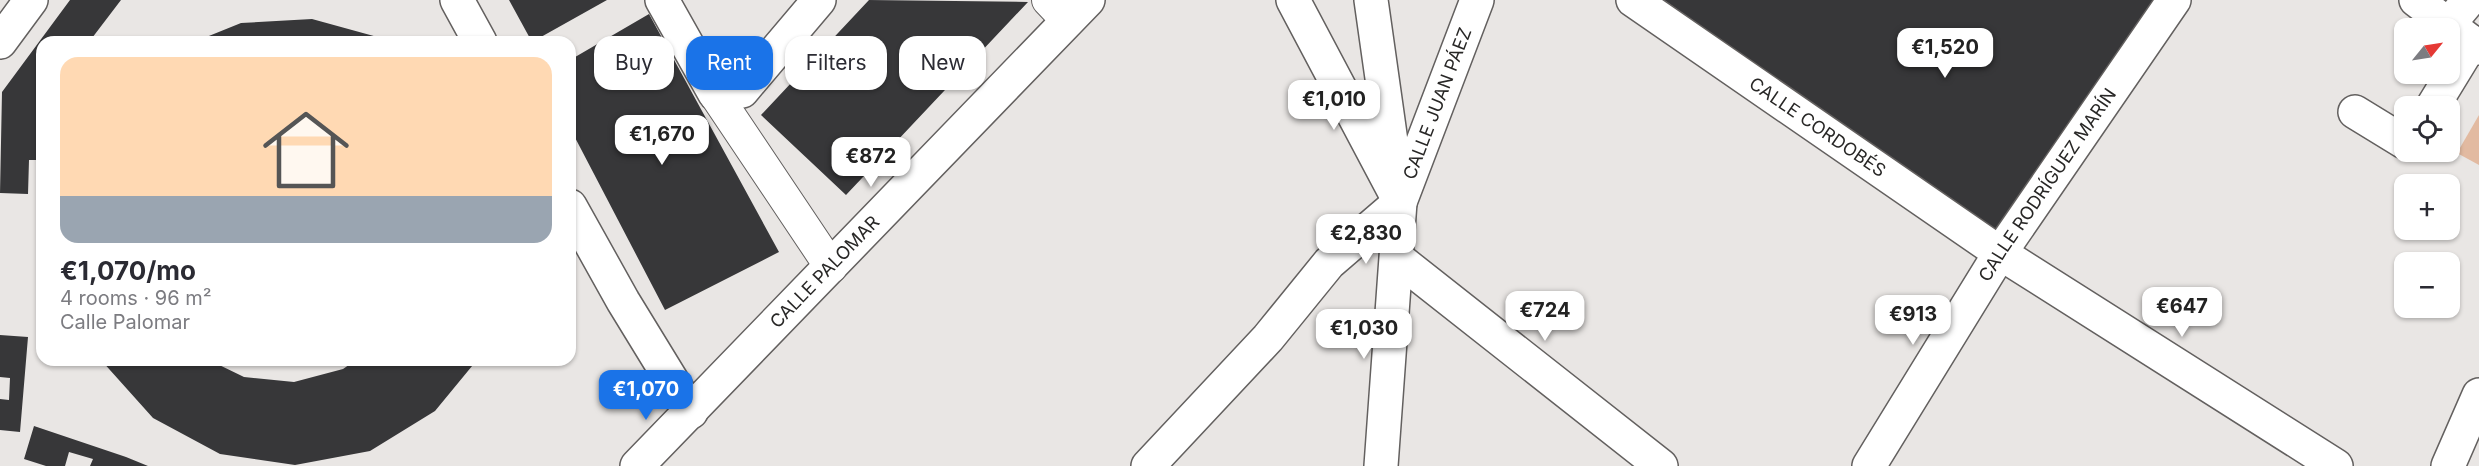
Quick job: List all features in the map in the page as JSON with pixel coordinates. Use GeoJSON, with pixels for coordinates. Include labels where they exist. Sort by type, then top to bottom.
{"type":"FeatureCollection","features":[{"type":"Feature","properties":{"kind":"street"},"geometry":{"type":"LineString","coordinates":[[0,42],[31,0]]}},
{"type":"Feature","properties":{"kind":"street"},"geometry":{"type":"LineString","coordinates":[[457,0],[477,36]]}},
{"type":"Feature","properties":{"kind":"street"},"geometry":{"type":"LineString","coordinates":[[662,0],[715,94],[831,267]]}},
{"type":"Feature","properties":{"kind":"street"},"geometry":{"type":"LineString","coordinates":[[715,94],[742,91],[819,0]]}},
{"type":"Feature","properties":{"kind":"street"},"geometry":{"type":"LineString","coordinates":[[1293,0],[1400,202]]}},
{"type":"Feature","properties":{"kind":"street"},"geometry":{"type":"LineString","coordinates":[[1371,0],[1400,202],[1381,466]]}},
{"type":"Feature","properties":{"kind":"street","name":"CALLE JUAN PÁEZ"},"geometry":{"type":"LineString","coordinates":[[1148,466],[1268,338],[1329,263],[1400,202],[1477,0]]}},
{"type":"Feature","properties":{"kind":"street","name":"CALLE CORDOBÉS"},"geometry":{"type":"LineString","coordinates":[[1633,0],[2000,253],[2336,466]]}},
{"type":"Feature","properties":{"kind":"street","name":"CALLE RODRÍGUEZ MARÍN"},"geometry":{"type":"LineString","coordinates":[[1869,466],[2000,253],[2174,0]]}},
{"type":"Feature","properties":{"kind":"street"},"geometry":{"type":"LineString","coordinates":[[2416,0],[2467,28],[2437,96]]}},
{"type":"Feature","properties":{"kind":"street","name":"CALLE PALOMAR"},"geometry":{"type":"LineString","coordinates":[[637,466],[831,267],[1068,7]]}},
{"type":"Feature","properties":{"kind":"street"},"geometry":{"type":"LineString","coordinates":[[2355,112],[2394,136]]}},
{"type":"Feature","properties":{"kind":"street"},"geometry":{"type":"LineString","coordinates":[[576,217],[623,301],[691,412]]}},
{"type":"Feature","properties":{"kind":"street"},"geometry":{"type":"LineString","coordinates":[[1397,258],[1661,466]]}},
{"type":"Feature","properties":{"kind":"street"},"geometry":{"type":"LineString","coordinates":[[2448,466],[2479,394]]}},
{"type":"Feature","properties":{"kind":"shaded area"},"geometry":{"type":"Polygon","coordinates":[[[2479,115],[2479,165],[2460,155],[2460,148],[2479,115]]]}},
{"type":"Feature","properties":{"kind":"building"},"geometry":{"type":"Polygon","coordinates":[[[70,0],[121,0],[94,36],[43,36],[70,0]]]}},
{"type":"Feature","properties":{"kind":"building"},"geometry":{"type":"Polygon","coordinates":[[[509,0],[607,0],[543,36],[529,36],[509,0]]]}},
{"type":"Feature","properties":{"kind":"building"},"geometry":{"type":"Polygon","coordinates":[[[869,0],[1028,2],[986,47],[986,36],[899,36],[899,90],[945,90],[846,195],[761,115],[785,89],[887,90],[887,36],[835,36],[869,0]]]}},
{"type":"Feature","properties":{"kind":"building"},"geometry":{"type":"Polygon","coordinates":[[[1664,0],[2166,0],[2004,238],[1664,0]]]}},
{"type":"Feature","properties":{"kind":"building"},"geometry":{"type":"Polygon","coordinates":[[[649,14],[661,36],[611,36],[649,14]]]}},
{"type":"Feature","properties":{"kind":"building"},"geometry":{"type":"Polygon","coordinates":[[[312,19],[374,36],[209,36],[241,23],[312,19]]]}},
{"type":"Feature","properties":{"kind":"building"},"geometry":{"type":"Polygon","coordinates":[[[36,46],[36,160],[29,160],[28,194],[0,193],[2,92],[36,46]]]}},
{"type":"Feature","properties":{"kind":"building"},"geometry":{"type":"Polygon","coordinates":[[[594,46],[594,90],[674,90],[674,60],[686,82],[686,90],[691,90],[779,252],[665,310],[576,139],[576,57],[594,46]]]}},
{"type":"Feature","properties":{"kind":"building"},"geometry":{"type":"Polygon","coordinates":[[[0,335],[28,337],[20,432],[0,430],[0,399],[9,400],[10,378],[0,377],[0,335]]]}},
{"type":"Feature","properties":{"kind":"building"},"geometry":{"type":"Polygon","coordinates":[[[106,366],[221,366],[244,377],[294,382],[347,366],[472,366],[435,411],[370,451],[295,465],[220,454],[153,418],[106,366]]]}},
{"type":"Feature","properties":{"kind":"building"},"geometry":{"type":"Polygon","coordinates":[[[34,426],[148,466],[90,466],[93,459],[69,452],[65,466],[46,466],[24,459],[34,426]]]}}]}
